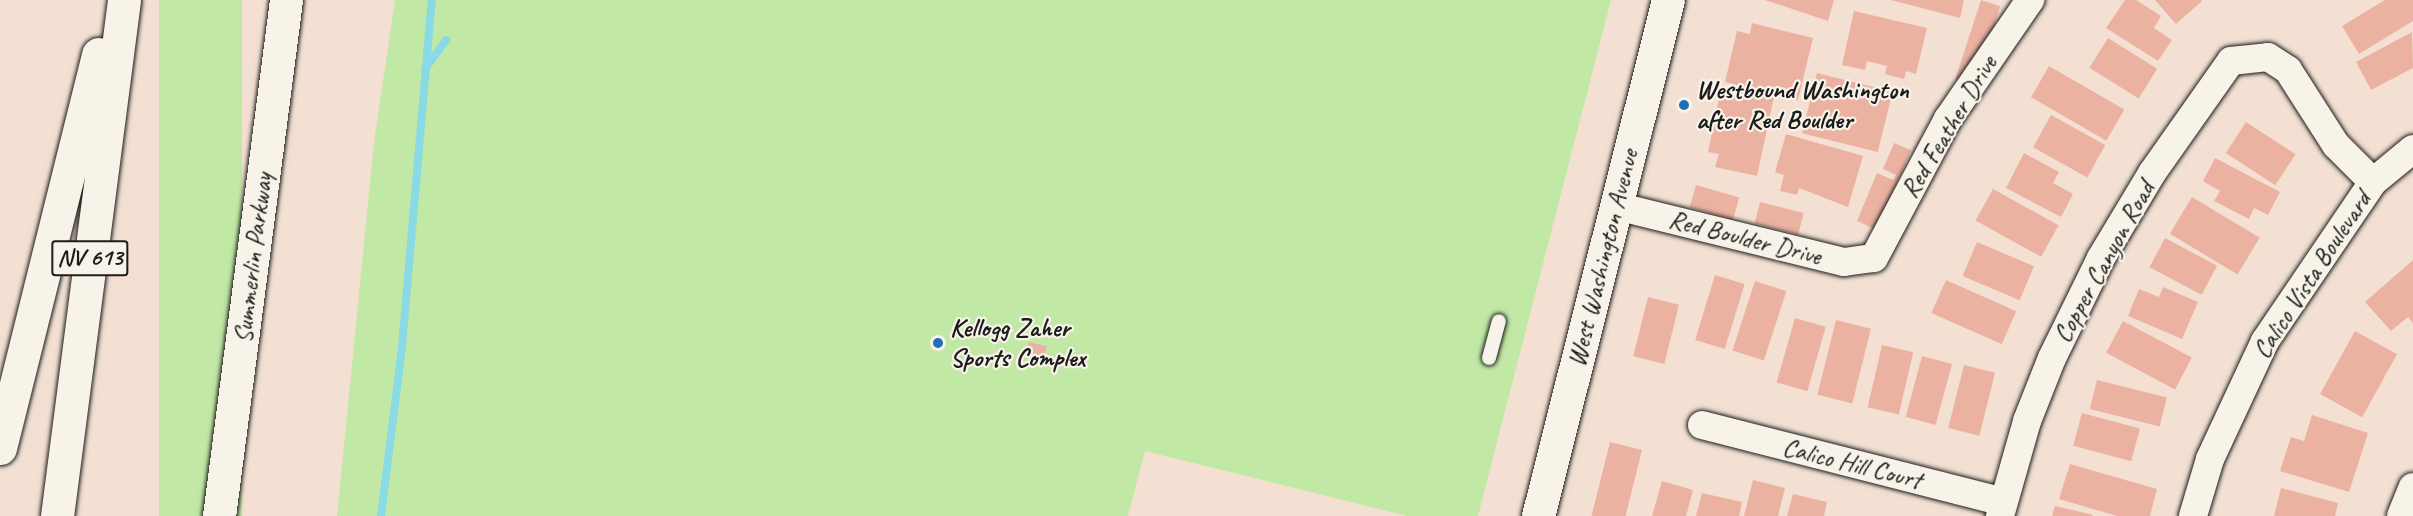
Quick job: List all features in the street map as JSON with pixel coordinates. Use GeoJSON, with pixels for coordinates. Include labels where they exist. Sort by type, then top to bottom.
{"type":"FeatureCollection","features":[{"type":"Feature","properties":{"kind":"main road"},"geometry":{"type":"LineString","coordinates":[[0,448],[111,0]]}},
{"type":"Feature","properties":{"kind":"main road","name":"NV 613"},"geometry":{"type":"LineString","coordinates":[[57,516],[124,0]]}},
{"type":"Feature","properties":{"kind":"main road","name":"Summerlin Parkway"},"geometry":{"type":"LineString","coordinates":[[219,516],[286,0]]}},
{"type":"Feature","properties":{"kind":"main road","name":"West Washington Avenue"},"geometry":{"type":"LineString","coordinates":[[1538,516],[1668,0]]}},
{"type":"Feature","properties":{"kind":"street","name":"Red Feather Drive"},"geometry":{"type":"LineString","coordinates":[[1874,258],[1948,119],[2030,0]]}},
{"type":"Feature","properties":{"kind":"street","name":"Copper Canyon Road"},"geometry":{"type":"LineString","coordinates":[[2001,509],[2027,421],[2052,358],[2106,249],[2152,173],[2231,61],[2268,57],[2288,70],[2336,145],[2373,182]]}},
{"type":"Feature","properties":{"kind":"street","name":"Calico Vista Boulevard"},"geometry":{"type":"LineString","coordinates":[[2193,516],[2210,459],[2265,340],[2373,182],[2413,149]]}},
{"type":"Feature","properties":{"kind":"street","name":"Red Boulder Drive"},"geometry":{"type":"LineString","coordinates":[[1616,206],[1844,262],[1874,258]]}},
{"type":"Feature","properties":{"kind":"street","name":"Calico Hill Court"},"geometry":{"type":"LineString","coordinates":[[1702,425],[2001,509]]}},
{"type":"Feature","properties":{"kind":"street"},"geometry":{"type":"LineString","coordinates":[[2401,516],[2413,487]]}},
{"type":"Feature","properties":{"kind":"lane"},"geometry":{"type":"LineString","coordinates":[[1490,358],[1499,321]]}},
{"type":"Feature","properties":{"kind":"green space"},"geometry":{"type":"Polygon","coordinates":[[[159,0],[242,0],[242,516],[159,516],[159,0]]]}},
{"type":"Feature","properties":{"kind":"green space","name":"Kellogg Zaher Sports Complex"},"geometry":{"type":"Polygon","coordinates":[[[395,0],[1611,0],[1478,516],[1407,516],[1145,451],[1128,516],[337,516],[374,142],[395,0]]]}},
{"type":"Feature","properties":{"kind":"building"},"geometry":{"type":"Polygon","coordinates":[[[1765,0],[1834,0],[1828,21],[1765,0]]]}},
{"type":"Feature","properties":{"kind":"building"},"geometry":{"type":"Polygon","coordinates":[[[1891,0],[1964,0],[1960,18],[1891,0]]]}},
{"type":"Feature","properties":{"kind":"building"},"geometry":{"type":"Polygon","coordinates":[[[1981,0],[2000,6],[1974,85],[1955,79],[1981,0]]]}},
{"type":"Feature","properties":{"kind":"building"},"geometry":{"type":"Polygon","coordinates":[[[2125,0],[2136,0],[2161,16],[2154,28],[2172,40],[2158,61],[2106,28],[2125,0]]]}},
{"type":"Feature","properties":{"kind":"building"},"geometry":{"type":"Polygon","coordinates":[[[2155,0],[2201,0],[2202,1],[2176,24],[2155,0]]]}},
{"type":"Feature","properties":{"kind":"building"},"geometry":{"type":"Polygon","coordinates":[[[2385,0],[2413,0],[2413,21],[2359,54],[2342,26],[2385,0]]]}},
{"type":"Feature","properties":{"kind":"building"},"geometry":{"type":"Polygon","coordinates":[[[1854,11],[1927,28],[1916,74],[1906,71],[1904,79],[1885,74],[1887,66],[1867,61],[1865,70],[1842,65],[1854,11]]]}},
{"type":"Feature","properties":{"kind":"building"},"geometry":{"type":"Polygon","coordinates":[[[1752,23],[1813,38],[1798,100],[1725,82],[1737,31],[1750,34],[1752,23]]]}},
{"type":"Feature","properties":{"kind":"building"},"geometry":{"type":"Polygon","coordinates":[[[2412,32],[2413,68],[2371,90],[2356,62],[2412,32]]]}},
{"type":"Feature","properties":{"kind":"building"},"geometry":{"type":"Polygon","coordinates":[[[2108,38],[2157,69],[2139,98],[2089,68],[2108,38]]]}},
{"type":"Feature","properties":{"kind":"building"},"geometry":{"type":"Polygon","coordinates":[[[2049,66],[2124,110],[2106,141],[2031,97],[2049,66]]]}},
{"type":"Feature","properties":{"kind":"building"},"geometry":{"type":"Polygon","coordinates":[[[1817,73],[1893,92],[1878,152],[1802,133],[1817,73]]]}},
{"type":"Feature","properties":{"kind":"building"},"geometry":{"type":"Polygon","coordinates":[[[1740,91],[1774,97],[1757,176],[1715,167],[1719,154],[1708,152],[1720,93],[1739,97],[1740,91]]]}},
{"type":"Feature","properties":{"kind":"building"},"geometry":{"type":"Polygon","coordinates":[[[2051,115],[2105,145],[2087,177],[2033,147],[2051,115]]]}},
{"type":"Feature","properties":{"kind":"building"},"geometry":{"type":"Polygon","coordinates":[[[2246,122],[2295,154],[2275,185],[2226,153],[2246,122]]]}},
{"type":"Feature","properties":{"kind":"building"},"geometry":{"type":"Polygon","coordinates":[[[1786,134],[1863,156],[1848,207],[1799,188],[1797,195],[1780,191],[1784,175],[1775,172],[1786,134]]]}},
{"type":"Feature","properties":{"kind":"building"},"geometry":{"type":"Polygon","coordinates":[[[1894,143],[1911,150],[1877,230],[1857,221],[1877,173],[1893,180],[1896,175],[1883,169],[1894,143]]]}},
{"type":"Feature","properties":{"kind":"building"},"geometry":{"type":"Polygon","coordinates":[[[2024,153],[2059,172],[2053,183],[2073,194],[2061,217],[2006,188],[2024,153]]]}},
{"type":"Feature","properties":{"kind":"building"},"geometry":{"type":"Polygon","coordinates":[[[2215,158],[2280,192],[2268,215],[2254,208],[2249,219],[2214,201],[2220,191],[2203,181],[2215,158]]]}},
{"type":"Feature","properties":{"kind":"building"},"geometry":{"type":"Polygon","coordinates":[[[1696,185],[1739,197],[1733,220],[1690,207],[1696,185]]]}},
{"type":"Feature","properties":{"kind":"building"},"geometry":{"type":"Polygon","coordinates":[[[1993,189],[2059,225],[2041,257],[1976,220],[1993,189]]]}},
{"type":"Feature","properties":{"kind":"building"},"geometry":{"type":"Polygon","coordinates":[[[2192,197],[2260,238],[2238,275],[2170,234],[2192,197]]]}},
{"type":"Feature","properties":{"kind":"building"},"geometry":{"type":"Polygon","coordinates":[[[1760,202],[1804,213],[1798,234],[1755,223],[1760,202]]]}},
{"type":"Feature","properties":{"kind":"building"},"geometry":{"type":"Polygon","coordinates":[[[2165,238],[2217,266],[2202,295],[2150,267],[2165,238]]]}},
{"type":"Feature","properties":{"kind":"building"},"geometry":{"type":"Polygon","coordinates":[[[1977,242],[2034,266],[2020,300],[1963,276],[1977,242]]]}},
{"type":"Feature","properties":{"kind":"building"},"geometry":{"type":"Polygon","coordinates":[[[2413,260],[2413,323],[2408,317],[2391,331],[2365,302],[2413,260]]]}},
{"type":"Feature","properties":{"kind":"building"},"geometry":{"type":"Polygon","coordinates":[[[1715,275],[1745,284],[1725,349],[1695,340],[1715,275]]]}},
{"type":"Feature","properties":{"kind":"building"},"geometry":{"type":"Polygon","coordinates":[[[1946,280],[2016,311],[2002,344],[1931,313],[1946,280]]]}},
{"type":"Feature","properties":{"kind":"building"},"geometry":{"type":"Polygon","coordinates":[[[1755,281],[1786,291],[1764,361],[1732,350],[1755,281]]]}},
{"type":"Feature","properties":{"kind":"building"},"geometry":{"type":"Polygon","coordinates":[[[2163,287],[2198,302],[2182,339],[2128,316],[2139,289],[2159,297],[2163,287]]]}},
{"type":"Feature","properties":{"kind":"building"},"geometry":{"type":"Polygon","coordinates":[[[1648,297],[1679,305],[1664,364],[1633,356],[1648,297]]]}},
{"type":"Feature","properties":{"kind":"building"},"geometry":{"type":"Polygon","coordinates":[[[1795,318],[1826,327],[1807,391],[1777,382],[1795,318]]]}},
{"type":"Feature","properties":{"kind":"building"},"geometry":{"type":"Polygon","coordinates":[[[1836,320],[1871,329],[1852,403],[1817,395],[1836,320]]]}},
{"type":"Feature","properties":{"kind":"building"},"geometry":{"type":"Polygon","coordinates":[[[2123,321],[2192,358],[2175,389],[2106,353],[2123,321]]]}},
{"type":"Feature","properties":{"kind":"building"},"geometry":{"type":"Polygon","coordinates":[[[2355,331],[2397,354],[2362,417],[2320,394],[2355,331]]]}},
{"type":"Feature","properties":{"kind":"building"},"geometry":{"type":"Polygon","coordinates":[[[1029,342],[1047,346],[1043,362],[1025,358],[1029,342]]]}},
{"type":"Feature","properties":{"kind":"building"},"geometry":{"type":"Polygon","coordinates":[[[1882,345],[1913,352],[1899,415],[1868,407],[1882,345]]]}},
{"type":"Feature","properties":{"kind":"building"},"geometry":{"type":"Polygon","coordinates":[[[1922,356],[1952,364],[1936,425],[1906,417],[1922,356]]]}},
{"type":"Feature","properties":{"kind":"building"},"geometry":{"type":"Polygon","coordinates":[[[1964,365],[1995,373],[1979,436],[1948,428],[1964,365]]]}},
{"type":"Feature","properties":{"kind":"building"},"geometry":{"type":"Polygon","coordinates":[[[2097,380],[2167,397],[2160,427],[2090,409],[2097,380]]]}},
{"type":"Feature","properties":{"kind":"building"},"geometry":{"type":"Polygon","coordinates":[[[2082,413],[2140,429],[2131,461],[2073,446],[2082,413]]]}},
{"type":"Feature","properties":{"kind":"building"},"geometry":{"type":"Polygon","coordinates":[[[2312,415],[2368,433],[2349,492],[2280,471],[2291,437],[2304,441],[2312,415]]]}},
{"type":"Feature","properties":{"kind":"building"},"geometry":{"type":"Polygon","coordinates":[[[1610,442],[1642,450],[1626,516],[1592,516],[1610,442]]]}},
{"type":"Feature","properties":{"kind":"building"},"geometry":{"type":"Polygon","coordinates":[[[2070,464],[2157,489],[2150,516],[2117,516],[2059,499],[2070,464]]]}},
{"type":"Feature","properties":{"kind":"building"},"geometry":{"type":"Polygon","coordinates":[[[1753,480],[1785,488],[1778,516],[1744,516],[1753,480]]]}},
{"type":"Feature","properties":{"kind":"building"},"geometry":{"type":"Polygon","coordinates":[[[1662,481],[1693,490],[1686,516],[1652,516],[1662,481]]]}},
{"type":"Feature","properties":{"kind":"building"},"geometry":{"type":"Polygon","coordinates":[[[2281,488],[2338,503],[2335,516],[2274,516],[2281,488]]]}},
{"type":"Feature","properties":{"kind":"building"},"geometry":{"type":"Polygon","coordinates":[[[1702,493],[1742,502],[1739,516],[1696,516],[1702,493]]]}},
{"type":"Feature","properties":{"kind":"building"},"geometry":{"type":"Polygon","coordinates":[[[1793,494],[1827,502],[1824,516],[1787,516],[1793,494]]]}},
{"type":"Feature","properties":{"kind":"building"},"geometry":{"type":"Polygon","coordinates":[[[2055,506],[2093,515],[2093,516],[2052,516],[2055,506]]]}},
{"type":"Feature","properties":{"kind":"waterway"},"geometry":{"type":"LineString","coordinates":[[381,516],[402,347],[432,0]]}},
{"type":"Feature","properties":{"kind":"waterway"},"geometry":{"type":"LineString","coordinates":[[425,69],[446,40]]}},
{"type":"Feature","properties":{"kind":"place","name":"Westbound Washington after Red Boulder"},"geometry":{"type":"Point","coordinates":[1684,105]}},
{"type":"Feature","properties":{"kind":"place","name":"Kellogg Zaher Sports Complex"},"geometry":{"type":"Point","coordinates":[938,343]}}]}
